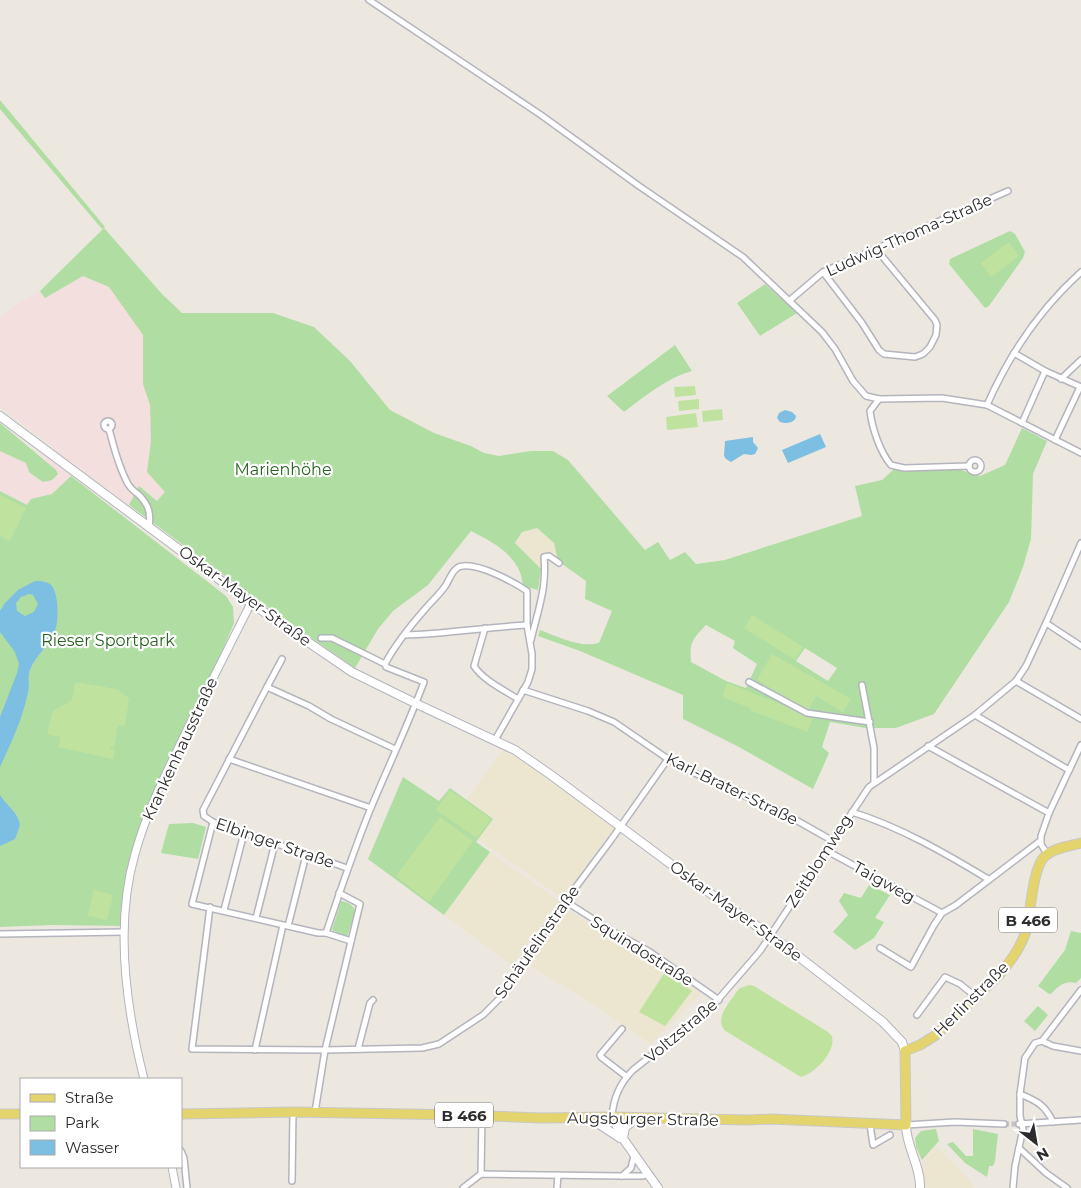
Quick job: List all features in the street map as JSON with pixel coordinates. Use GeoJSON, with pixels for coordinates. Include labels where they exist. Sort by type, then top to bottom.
{"type":"FeatureCollection","features":[{"type":"Feature","properties":{"kind":"main road","name":"Oskar-Mayer-Straße"},"geometry":{"type":"LineString","coordinates":[[0,416],[251,603],[352,672],[515,750],[771,936],[884,1022],[902,1042],[905,1051]]}},
{"type":"Feature","properties":{"kind":"main road"},"geometry":{"type":"LineString","coordinates":[[1047,854],[1081,843]]}},
{"type":"Feature","properties":{"kind":"main road","name":"Herlinstraße"},"geometry":{"type":"LineString","coordinates":[[905,1051],[920,1045],[936,1035],[1000,974],[1020,946],[1029,916],[1038,868],[1047,854]]}},
{"type":"Feature","properties":{"kind":"main road"},"geometry":{"type":"LineString","coordinates":[[905,1051],[906,1125],[908,1142],[917,1166],[920,1188]]}},
{"type":"Feature","properties":{"kind":"main road","name":"Augsburger Straße"},"geometry":{"type":"LineString","coordinates":[[182,1114],[315,1112],[542,1118],[789,1119],[906,1125]]}},
{"type":"Feature","properties":{"kind":"main road"},"geometry":{"type":"LineString","coordinates":[[0,1114],[20,1114]]}},
{"type":"Feature","properties":{"kind":"main road"},"geometry":{"type":"LineString","coordinates":[[612,1117],[634,1156],[658,1188]]}},
{"type":"Feature","properties":{"kind":"main road"},"geometry":{"type":"LineString","coordinates":[[590,1118],[624,1140]]}},
{"type":"Feature","properties":{"kind":"main road"},"geometry":{"type":"LineString","coordinates":[[624,1140],[623,1133],[625,1127],[638,1118]]}},
{"type":"Feature","properties":{"kind":"street"},"geometry":{"type":"LineString","coordinates":[[369,0],[541,115],[639,186],[733,250],[815,325],[835,349],[866,396],[879,399],[942,398],[987,405],[1081,453]]}},
{"type":"Feature","properties":{"kind":"street","name":"Ludwig-Thoma-Straße"},"geometry":{"type":"LineString","coordinates":[[789,301],[823,272],[1008,191]]}},
{"type":"Feature","properties":{"kind":"street"},"geometry":{"type":"LineString","coordinates":[[823,272],[862,323],[879,350],[892,356],[923,354],[930,347],[936,335],[937,325],[935,320],[924,304],[881,255],[878,248]]}},
{"type":"Feature","properties":{"kind":"street"},"geometry":{"type":"LineString","coordinates":[[987,405],[1014,353],[1040,315],[1081,272]]}},
{"type":"Feature","properties":{"kind":"street"},"geometry":{"type":"LineString","coordinates":[[1014,353],[1045,371],[1080,387],[1055,440]]}},
{"type":"Feature","properties":{"kind":"street"},"geometry":{"type":"LineString","coordinates":[[1061,379],[1081,360]]}},
{"type":"Feature","properties":{"kind":"street"},"geometry":{"type":"LineString","coordinates":[[1022,423],[1045,371]]}},
{"type":"Feature","properties":{"kind":"street"},"geometry":{"type":"LineString","coordinates":[[879,399],[870,411],[871,419],[891,465],[904,468],[969,466]]}},
{"type":"Feature","properties":{"kind":"street"},"geometry":{"type":"LineString","coordinates":[[110,429],[121,469],[130,487],[150,509],[149,527]]}},
{"type":"Feature","properties":{"kind":"street","name":"Zeitblomweg"},"geometry":{"type":"LineString","coordinates":[[771,936],[869,787],[975,715],[1016,681],[1026,666],[1081,543]]}},
{"type":"Feature","properties":{"kind":"street"},"geometry":{"type":"LineString","coordinates":[[531,643],[545,584],[544,557],[549,556],[560,563]]}},
{"type":"Feature","properties":{"kind":"street"},"geometry":{"type":"LineString","coordinates":[[385,664],[392,650],[442,590],[456,568],[470,566],[488,571],[527,590],[532,668],[528,682],[495,740]]}},
{"type":"Feature","properties":{"kind":"street","name":"Krankenhausstraße"},"geometry":{"type":"LineString","coordinates":[[144,1078],[136,1047],[126,980],[124,932],[127,897],[134,855],[148,814],[166,773],[251,603]]}},
{"type":"Feature","properties":{"kind":"street"},"geometry":{"type":"LineString","coordinates":[[1046,623],[1081,646]]}},
{"type":"Feature","properties":{"kind":"street"},"geometry":{"type":"LineString","coordinates":[[405,635],[528,625]]}},
{"type":"Feature","properties":{"kind":"street"},"geometry":{"type":"LineString","coordinates":[[484,628],[474,666],[476,670],[490,681],[518,699]]}},
{"type":"Feature","properties":{"kind":"street"},"geometry":{"type":"LineString","coordinates":[[320,638],[332,638],[385,664],[386,667],[424,682],[417,704],[395,749],[347,868],[326,933]]}},
{"type":"Feature","properties":{"kind":"street"},"geometry":{"type":"LineString","coordinates":[[282,659],[229,759],[371,808]]}},
{"type":"Feature","properties":{"kind":"street"},"geometry":{"type":"LineString","coordinates":[[1016,681],[1081,719]]}},
{"type":"Feature","properties":{"kind":"street"},"geometry":{"type":"LineString","coordinates":[[749,682],[806,713],[870,722]]}},
{"type":"Feature","properties":{"kind":"street"},"geometry":{"type":"LineString","coordinates":[[862,685],[874,748],[874,783]]}},
{"type":"Feature","properties":{"kind":"street"},"geometry":{"type":"LineString","coordinates":[[267,687],[308,706],[331,720],[395,749]]}},
{"type":"Feature","properties":{"kind":"street","name":"Karl-Brater-Straße"},"geometry":{"type":"LineString","coordinates":[[523,690],[588,711],[614,722],[690,771],[786,815],[833,841]]}},
{"type":"Feature","properties":{"kind":"street"},"geometry":{"type":"LineString","coordinates":[[975,715],[1069,770]]}},
{"type":"Feature","properties":{"kind":"street"},"geometry":{"type":"LineString","coordinates":[[928,746],[1049,813]]}},
{"type":"Feature","properties":{"kind":"street"},"geometry":{"type":"LineString","coordinates":[[1047,854],[1040,841],[1041,836],[1049,813],[1080,749]]}},
{"type":"Feature","properties":{"kind":"street","name":"Schäufelinstraße"},"geometry":{"type":"LineString","coordinates":[[210,908],[192,1050],[324,1050],[433,1046],[440,1044],[483,1015],[501,996],[565,901],[621,826],[668,758]]}},
{"type":"Feature","properties":{"kind":"street","name":"Elbinger Straße"},"geometry":{"type":"LineString","coordinates":[[229,759],[203,810],[204,816],[213,822],[347,868]]}},
{"type":"Feature","properties":{"kind":"street"},"geometry":{"type":"LineString","coordinates":[[852,812],[913,837],[950,856],[988,879]]}},
{"type":"Feature","properties":{"kind":"street"},"geometry":{"type":"LineString","coordinates":[[213,822],[192,904],[318,933],[326,933],[350,943]]}},
{"type":"Feature","properties":{"kind":"street"},"geometry":{"type":"LineString","coordinates":[[224,910],[244,833]]}},
{"type":"Feature","properties":{"kind":"street"},"geometry":{"type":"LineString","coordinates":[[880,948],[911,967],[942,913],[956,905],[1040,841]]}},
{"type":"Feature","properties":{"kind":"street"},"geometry":{"type":"LineString","coordinates":[[256,918],[275,843]]}},
{"type":"Feature","properties":{"kind":"street","name":"Taigweg"},"geometry":{"type":"LineString","coordinates":[[826,850],[942,913]]}},
{"type":"Feature","properties":{"kind":"street"},"geometry":{"type":"LineString","coordinates":[[255,1050],[286,925],[306,855]]}},
{"type":"Feature","properties":{"kind":"street"},"geometry":{"type":"LineString","coordinates":[[315,1112],[324,1050],[360,904],[339,893]]}},
{"type":"Feature","properties":{"kind":"street","name":"Squindostraße"},"geometry":{"type":"LineString","coordinates":[[565,901],[612,931],[650,952],[719,1000]]}},
{"type":"Feature","properties":{"kind":"street"},"geometry":{"type":"LineString","coordinates":[[0,934],[124,932]]}},
{"type":"Feature","properties":{"kind":"street","name":"Voltzstraße"},"geometry":{"type":"LineString","coordinates":[[612,1117],[620,1087],[627,1077],[719,1000],[771,936]]}},
{"type":"Feature","properties":{"kind":"street"},"geometry":{"type":"LineString","coordinates":[[917,1015],[944,976],[960,984],[976,997]]}},
{"type":"Feature","properties":{"kind":"street"},"geometry":{"type":"LineString","coordinates":[[1013,1188],[1021,1124],[1020,1094],[1025,1058],[1035,1043],[1042,1041],[1081,990]]}},
{"type":"Feature","properties":{"kind":"street"},"geometry":{"type":"LineString","coordinates":[[358,1049],[370,1003],[373,1000]]}},
{"type":"Feature","properties":{"kind":"street"},"geometry":{"type":"LineString","coordinates":[[622,1029],[600,1055],[627,1077]]}},
{"type":"Feature","properties":{"kind":"street"},"geometry":{"type":"LineString","coordinates":[[1042,1041],[1053,1046],[1081,1051]]}},
{"type":"Feature","properties":{"kind":"street"},"geometry":{"type":"LineString","coordinates":[[1020,1094],[1044,1107],[1053,1122]]}},
{"type":"Feature","properties":{"kind":"street"},"geometry":{"type":"LineString","coordinates":[[292,1181],[293,1112]]}},
{"type":"Feature","properties":{"kind":"street"},"geometry":{"type":"LineString","coordinates":[[482,1115],[482,1174]]}},
{"type":"Feature","properties":{"kind":"street"},"geometry":{"type":"LineString","coordinates":[[1021,1124],[1081,1120]]}},
{"type":"Feature","properties":{"kind":"street","name":"Augsburger Straße"},"geometry":{"type":"LineString","coordinates":[[906,1125],[938,1122],[1004,1124]]}},
{"type":"Feature","properties":{"kind":"street"},"geometry":{"type":"LineString","coordinates":[[870,1124],[873,1145],[890,1136]]}},
{"type":"Feature","properties":{"kind":"street"},"geometry":{"type":"LineString","coordinates":[[1018,1148],[1046,1173],[1067,1188]]}},
{"type":"Feature","properties":{"kind":"street"},"geometry":{"type":"LineString","coordinates":[[182,1153],[187,1188]]}},
{"type":"Feature","properties":{"kind":"street"},"geometry":{"type":"LineString","coordinates":[[621,1176],[631,1168],[634,1156]]}},
{"type":"Feature","properties":{"kind":"street"},"geometry":{"type":"LineString","coordinates":[[172,1168],[176,1188]]}},
{"type":"Feature","properties":{"kind":"street"},"geometry":{"type":"LineString","coordinates":[[463,1188],[482,1174],[621,1176],[643,1176],[648,1174]]}},
{"type":"Feature","properties":{"kind":"street"},"geometry":{"type":"LineString","coordinates":[[557,1188],[558,1175]]}},
{"type":"Feature","properties":{"kind":"shaded area"},"geometry":{"type":"Polygon","coordinates":[[[83,276],[109,287],[143,335],[143,384],[150,405],[151,440],[148,453],[165,492],[158,501],[140,486],[129,505],[55,451],[50,458],[71,476],[52,495],[31,499],[27,505],[0,491],[0,451],[26,463],[29,472],[56,470],[45,460],[53,447],[0,407],[0,318],[16,304],[40,291],[45,298],[83,276]]]}},
{"type":"Feature","properties":{"kind":"shaded area"},"geometry":{"type":"Polygon","coordinates":[[[537,528],[554,543],[557,558],[541,569],[515,543],[522,532],[537,528]]]}},
{"type":"Feature","properties":{"kind":"shaded area"},"geometry":{"type":"Polygon","coordinates":[[[503,750],[529,765],[614,828],[562,898],[478,839],[492,819],[466,800],[503,750]]]}},
{"type":"Feature","properties":{"kind":"shaded area"},"geometry":{"type":"Polygon","coordinates":[[[490,852],[559,901],[512,965],[444,915],[490,852]]]}},
{"type":"Feature","properties":{"kind":"shaded area"},"geometry":{"type":"Polygon","coordinates":[[[565,908],[702,993],[650,1044],[593,1004],[527,964],[565,908]]]}},
{"type":"Feature","properties":{"kind":"shaded area"},"geometry":{"type":"Polygon","coordinates":[[[937,1146],[970,1180],[974,1188],[922,1188],[922,1162],[937,1146]]]}},
{"type":"Feature","properties":{"kind":"green space"},"geometry":{"type":"Polygon","coordinates":[[[0,100],[105,227],[102,229],[0,109],[0,100]]]}},
{"type":"Feature","properties":{"kind":"green space","name":"Marienhöhe"},"geometry":{"type":"Polygon","coordinates":[[[104,228],[162,294],[182,313],[273,313],[314,327],[350,361],[390,410],[434,433],[471,446],[484,453],[499,456],[531,451],[553,451],[568,460],[645,550],[658,542],[670,560],[685,552],[696,564],[725,560],[862,516],[855,486],[882,480],[893,470],[961,470],[980,476],[1005,465],[1022,428],[1047,441],[1033,474],[1031,539],[1023,567],[1009,602],[934,714],[896,728],[866,728],[830,722],[822,747],[829,753],[813,789],[739,747],[683,719],[683,695],[580,651],[538,636],[540,630],[577,643],[599,643],[612,611],[585,599],[586,581],[558,561],[554,543],[537,528],[522,532],[515,543],[541,569],[538,590],[523,586],[521,576],[512,559],[497,546],[471,531],[428,585],[393,611],[378,629],[355,668],[260,602],[129,505],[139,486],[157,501],[165,492],[147,472],[151,440],[150,405],[143,384],[143,335],[109,287],[83,276],[45,298],[40,291],[104,228]],[[706,625],[691,645],[691,662],[726,681],[746,688],[757,664],[733,648],[735,641],[706,625]],[[805,648],[796,661],[828,681],[837,668],[805,648]]]}},
{"type":"Feature","properties":{"kind":"green space"},"geometry":{"type":"Polygon","coordinates":[[[1010,231],[1015,234],[1025,252],[1023,258],[989,306],[985,308],[949,264],[950,259],[1010,231]]]}},
{"type":"Feature","properties":{"kind":"green space"},"geometry":{"type":"Polygon","coordinates":[[[1009,242],[1019,256],[991,277],[981,263],[1009,242]]]}},
{"type":"Feature","properties":{"kind":"green space"},"geometry":{"type":"Polygon","coordinates":[[[765,284],[797,313],[760,336],[737,303],[765,284]]]}},
{"type":"Feature","properties":{"kind":"green space"},"geometry":{"type":"Polygon","coordinates":[[[675,345],[692,371],[665,383],[624,412],[607,396],[675,345]]]}},
{"type":"Feature","properties":{"kind":"green space"},"geometry":{"type":"Polygon","coordinates":[[[695,386],[696,395],[675,397],[674,387],[695,386]]]}},
{"type":"Feature","properties":{"kind":"green space"},"geometry":{"type":"Polygon","coordinates":[[[699,399],[699,409],[679,411],[678,401],[699,399]]]}},
{"type":"Feature","properties":{"kind":"green space"},"geometry":{"type":"Polygon","coordinates":[[[722,409],[723,420],[703,422],[702,411],[722,409]]]}},
{"type":"Feature","properties":{"kind":"green space"},"geometry":{"type":"Polygon","coordinates":[[[696,413],[698,427],[667,430],[666,417],[696,413]]]}},
{"type":"Feature","properties":{"kind":"green space"},"geometry":{"type":"Polygon","coordinates":[[[0,423],[56,470],[58,474],[52,480],[43,482],[29,472],[26,463],[0,451],[0,423]]]}},
{"type":"Feature","properties":{"kind":"green space","name":"Rieser Sportpark"},"geometry":{"type":"Polygon","coordinates":[[[71,476],[226,596],[233,607],[234,623],[135,855],[125,926],[52,925],[0,927],[0,491],[27,505],[31,499],[52,494],[71,476]]]}},
{"type":"Feature","properties":{"kind":"green space"},"geometry":{"type":"Polygon","coordinates":[[[0,495],[26,508],[10,541],[0,536],[0,495]]]}},
{"type":"Feature","properties":{"kind":"green space"},"geometry":{"type":"Polygon","coordinates":[[[752,615],[803,647],[795,660],[744,628],[752,615]]]}},
{"type":"Feature","properties":{"kind":"green space"},"geometry":{"type":"Polygon","coordinates":[[[772,654],[851,699],[843,712],[816,696],[808,710],[757,680],[772,654]]]}},
{"type":"Feature","properties":{"kind":"green space"},"geometry":{"type":"Polygon","coordinates":[[[75,682],[116,689],[129,698],[125,726],[118,725],[114,747],[110,747],[110,749],[115,750],[113,759],[58,747],[61,737],[47,734],[53,711],[72,700],[75,682]]]}},
{"type":"Feature","properties":{"kind":"green space"},"geometry":{"type":"Polygon","coordinates":[[[727,683],[813,717],[807,732],[722,697],[727,683]]]}},
{"type":"Feature","properties":{"kind":"green space"},"geometry":{"type":"Polygon","coordinates":[[[403,777],[439,801],[450,788],[493,819],[476,842],[490,852],[444,915],[368,859],[403,777]]]}},
{"type":"Feature","properties":{"kind":"green space"},"geometry":{"type":"Polygon","coordinates":[[[450,790],[491,819],[477,838],[436,810],[450,790]]]}},
{"type":"Feature","properties":{"kind":"green space"},"geometry":{"type":"Polygon","coordinates":[[[440,817],[473,841],[429,902],[396,876],[440,817]]]}},
{"type":"Feature","properties":{"kind":"green space"},"geometry":{"type":"Polygon","coordinates":[[[193,823],[206,827],[198,859],[161,853],[169,824],[193,823]]]}},
{"type":"Feature","properties":{"kind":"green space"},"geometry":{"type":"Polygon","coordinates":[[[869,885],[890,895],[875,918],[884,922],[874,938],[855,950],[833,932],[848,915],[839,901],[844,893],[861,898],[869,885]]]}},
{"type":"Feature","properties":{"kind":"green space"},"geometry":{"type":"Polygon","coordinates":[[[94,890],[113,895],[107,920],[88,916],[94,890]]]}},
{"type":"Feature","properties":{"kind":"green space"},"geometry":{"type":"Polygon","coordinates":[[[341,901],[350,904],[355,912],[347,937],[332,930],[341,901]]]}},
{"type":"Feature","properties":{"kind":"green space"},"geometry":{"type":"Polygon","coordinates":[[[1071,931],[1081,933],[1081,978],[1076,983],[1068,982],[1062,984],[1049,994],[1038,986],[1065,950],[1071,931]]]}},
{"type":"Feature","properties":{"kind":"green space"},"geometry":{"type":"Polygon","coordinates":[[[665,972],[692,991],[665,1026],[639,1012],[665,972]]]}},
{"type":"Feature","properties":{"kind":"green space"},"geometry":{"type":"Polygon","coordinates":[[[749,985],[754,986],[832,1036],[831,1049],[828,1055],[807,1075],[801,1077],[724,1030],[721,1020],[724,1010],[740,988],[749,985]]]}},
{"type":"Feature","properties":{"kind":"green space"},"geometry":{"type":"Polygon","coordinates":[[[1038,1006],[1048,1015],[1035,1031],[1024,1021],[1038,1006]]]}},
{"type":"Feature","properties":{"kind":"green space"},"geometry":{"type":"Polygon","coordinates":[[[936,1129],[939,1141],[922,1160],[916,1147],[915,1138],[921,1131],[936,1129]]]}},
{"type":"Feature","properties":{"kind":"green space"},"geometry":{"type":"Polygon","coordinates":[[[973,1129],[998,1134],[995,1161],[993,1166],[989,1166],[987,1177],[965,1163],[947,1144],[953,1142],[966,1156],[973,1156],[973,1129]]]}},
{"type":"Feature","properties":{"kind":"water"},"geometry":{"type":"Polygon","coordinates":[[[785,410],[792,412],[796,416],[792,422],[780,422],[777,418],[779,413],[785,410]]]}},
{"type":"Feature","properties":{"kind":"water"},"geometry":{"type":"Polygon","coordinates":[[[820,434],[826,447],[788,463],[782,450],[820,434]]]}},
{"type":"Feature","properties":{"kind":"water"},"geometry":{"type":"Polygon","coordinates":[[[753,437],[753,442],[758,448],[755,454],[744,454],[731,462],[726,459],[724,456],[725,441],[753,437]]]}},
{"type":"Feature","properties":{"kind":"water"},"geometry":{"type":"Polygon","coordinates":[[[35,581],[50,584],[57,599],[57,620],[53,636],[30,670],[29,689],[23,711],[0,767],[0,717],[19,664],[15,652],[0,632],[0,611],[18,590],[35,581]],[[29,594],[21,597],[16,603],[17,611],[25,616],[34,612],[38,604],[33,595],[29,594]]]}},
{"type":"Feature","properties":{"kind":"water"},"geometry":{"type":"Polygon","coordinates":[[[0,795],[15,813],[20,825],[15,839],[0,846],[0,795]]]}},
{"type":"Feature","properties":{"kind":"tunnel"},"geometry":{"type":"LineString","coordinates":[[1004,1124],[1019,1124]]}}]}
